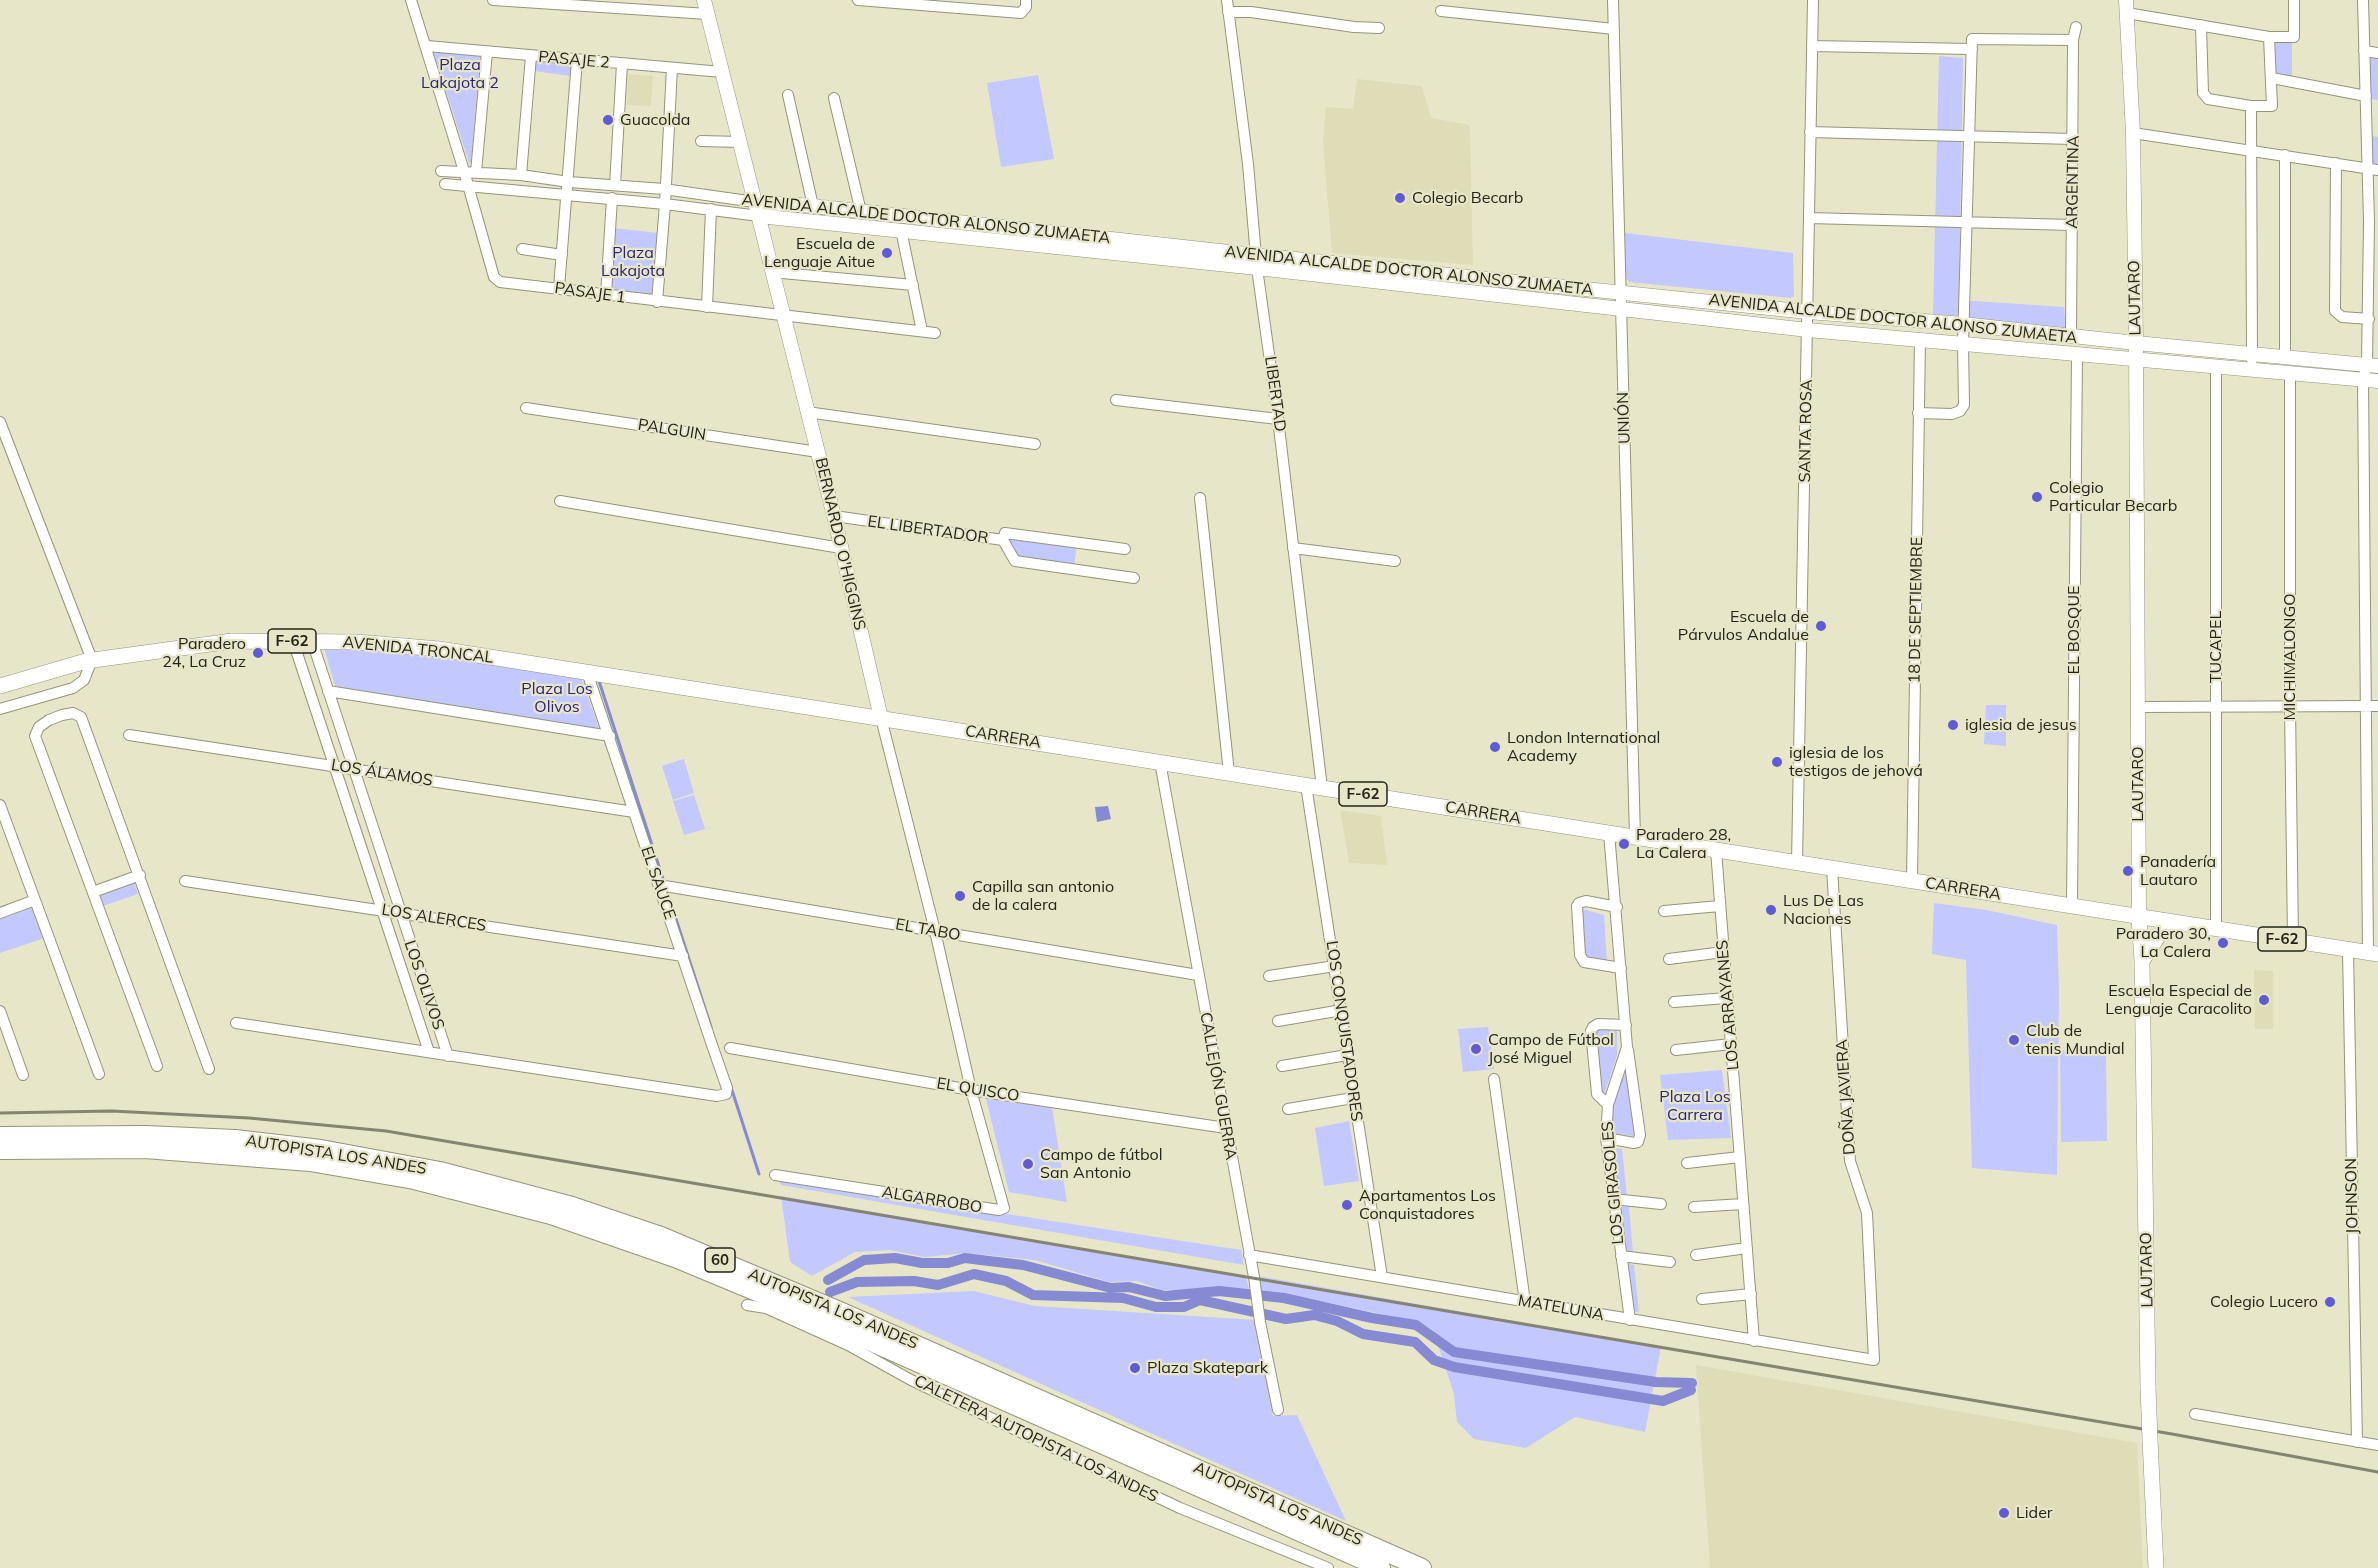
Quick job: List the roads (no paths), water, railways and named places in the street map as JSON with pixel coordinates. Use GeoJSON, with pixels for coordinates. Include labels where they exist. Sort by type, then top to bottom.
{"type":"FeatureCollection","features":[{"type":"Feature","properties":{"kind":"highway","name":"AUTOPISTA LOS ANDES"},"geometry":{"type":"LineString","coordinates":[[0,1136],[166,1135],[235,1139],[321,1149],[440,1171],[572,1206],[661,1236],[842,1312],[1422,1568]]}},
{"type":"Feature","properties":{"kind":"highway","name":"AUTOPISTA LOS ANDES"},"geometry":{"type":"LineString","coordinates":[[0,1150],[145,1149],[310,1162],[423,1182],[579,1223],[675,1257],[792,1306],[1381,1568]]}},
{"type":"Feature","properties":{"kind":"main road","name":"AVENIDA TRONCAL"},"geometry":{"type":"LineString","coordinates":[[0,686],[92,660],[232,641],[312,641],[439,649],[587,672]]}},
{"type":"Feature","properties":{"kind":"main road","name":"CARRERA"},"geometry":{"type":"LineString","coordinates":[[587,672],[2373,953]]}},
{"type":"Feature","properties":{"kind":"main road","name":"LAUTARO"},"geometry":{"type":"LineString","coordinates":[[2139,917],[2142,961],[2148,1388],[2156,1568]]}},
{"type":"Feature","properties":{"kind":"main road"},"geometry":{"type":"LineString","coordinates":[[2142,961],[2159,935],[2179,923]]}},
{"type":"Feature","properties":{"kind":"street"},"geometry":{"type":"LineString","coordinates":[[411,0],[470,172]]}},
{"type":"Feature","properties":{"kind":"street"},"geometry":{"type":"LineString","coordinates":[[493,0],[630,5],[708,14]]}},
{"type":"Feature","properties":{"kind":"street","name":"BERNARDO O'HIGGINS"},"geometry":{"type":"LineString","coordinates":[[704,0],[834,516],[971,1090]]}},
{"type":"Feature","properties":{"kind":"street"},"geometry":{"type":"LineString","coordinates":[[858,0],[1021,13],[1026,7],[1026,0]]}},
{"type":"Feature","properties":{"kind":"street","name":"LIBERTAD"},"geometry":{"type":"LineString","coordinates":[[1227,0],[1322,788]]}},
{"type":"Feature","properties":{"kind":"street","name":"UNIÓN"},"geometry":{"type":"LineString","coordinates":[[1613,0],[1635,837]]}},
{"type":"Feature","properties":{"kind":"street","name":"SANTA ROSA"},"geometry":{"type":"LineString","coordinates":[[1797,862],[1813,0]]}},
{"type":"Feature","properties":{"kind":"street"},"geometry":{"type":"LineString","coordinates":[[2126,6],[2202,25],[2269,37],[2294,38],[2294,0]]}},
{"type":"Feature","properties":{"kind":"street"},"geometry":{"type":"LineString","coordinates":[[2363,0],[2366,96],[2373,169],[2368,319],[2373,365],[2363,380],[2372,706],[2373,953]]}},
{"type":"Feature","properties":{"kind":"street","name":"LAUTARO"},"geometry":{"type":"LineString","coordinates":[[2126,6],[2133,133],[2136,343],[2139,917]]}},
{"type":"Feature","properties":{"kind":"street"},"geometry":{"type":"LineString","coordinates":[[1441,11],[1614,29]]}},
{"type":"Feature","properties":{"kind":"street"},"geometry":{"type":"LineString","coordinates":[[1228,12],[1251,12],[1354,27],[1379,28]]}},
{"type":"Feature","properties":{"kind":"street"},"geometry":{"type":"LineString","coordinates":[[2202,25],[2205,97],[2208,99],[2251,106],[2272,106],[2269,37]]}},
{"type":"Feature","properties":{"kind":"street","name":"ARGENTINA"},"geometry":{"type":"LineString","coordinates":[[2071,336],[2073,40],[2076,27]]}},
{"type":"Feature","properties":{"kind":"street"},"geometry":{"type":"LineString","coordinates":[[1812,46],[2073,40]]}},
{"type":"Feature","properties":{"kind":"street"},"geometry":{"type":"LineString","coordinates":[[1918,413],[1952,414],[1960,411],[1964,405],[1963,324],[1972,44]]}},
{"type":"Feature","properties":{"kind":"street","name":"PASAJE 2"},"geometry":{"type":"LineString","coordinates":[[427,46],[722,72]]}},
{"type":"Feature","properties":{"kind":"street"},"geometry":{"type":"LineString","coordinates":[[2364,51],[2378,53]]}},
{"type":"Feature","properties":{"kind":"street"},"geometry":{"type":"LineString","coordinates":[[467,185],[487,52]]}},
{"type":"Feature","properties":{"kind":"street"},"geometry":{"type":"LineString","coordinates":[[521,175],[531,56]]}},
{"type":"Feature","properties":{"kind":"street"},"geometry":{"type":"LineString","coordinates":[[559,288],[577,60]]}},
{"type":"Feature","properties":{"kind":"street"},"geometry":{"type":"LineString","coordinates":[[615,185],[622,64]]}},
{"type":"Feature","properties":{"kind":"street"},"geometry":{"type":"LineString","coordinates":[[657,302],[672,68]]}},
{"type":"Feature","properties":{"kind":"street"},"geometry":{"type":"LineString","coordinates":[[2272,78],[2366,96]]}},
{"type":"Feature","properties":{"kind":"street"},"geometry":{"type":"LineString","coordinates":[[788,95],[813,206]]}},
{"type":"Feature","properties":{"kind":"street"},"geometry":{"type":"LineString","coordinates":[[834,98],[861,212]]}},
{"type":"Feature","properties":{"kind":"street"},"geometry":{"type":"LineString","coordinates":[[2251,106],[2252,369]]}},
{"type":"Feature","properties":{"kind":"street"},"geometry":{"type":"LineString","coordinates":[[1810,132],[2073,140]]}},
{"type":"Feature","properties":{"kind":"street"},"geometry":{"type":"LineString","coordinates":[[2133,133],[2373,169]]}},
{"type":"Feature","properties":{"kind":"street"},"geometry":{"type":"LineString","coordinates":[[701,141],[740,142]]}},
{"type":"Feature","properties":{"kind":"street"},"geometry":{"type":"LineString","coordinates":[[2285,154],[2285,357]]}},
{"type":"Feature","properties":{"kind":"street"},"geometry":{"type":"LineString","coordinates":[[2336,163],[2335,311],[2342,316],[2368,319]]}},
{"type":"Feature","properties":{"kind":"street","name":"AVENIDA ALCALDE DOCTOR ALONSO ZUMAETA"},"geometry":{"type":"LineString","coordinates":[[441,171],[521,175],[568,182],[664,189],[755,202],[813,206],[1621,309],[1808,330],[2378,381]]}},
{"type":"Feature","properties":{"kind":"street","name":"AVENIDA ALCALDE DOCTOR ALONSO ZUMAETA"},"geometry":{"type":"LineString","coordinates":[[445,184],[612,198],[901,230],[1620,292],[2373,365]]}},
{"type":"Feature","properties":{"kind":"street","name":"PASAJE 1"},"geometry":{"type":"LineString","coordinates":[[467,185],[496,280],[500,282],[934,333]]}},
{"type":"Feature","properties":{"kind":"street"},"geometry":{"type":"LineString","coordinates":[[606,295],[612,198]]}},
{"type":"Feature","properties":{"kind":"street"},"geometry":{"type":"LineString","coordinates":[[707,307],[711,209]]}},
{"type":"Feature","properties":{"kind":"street"},"geometry":{"type":"LineString","coordinates":[[1809,218],[2072,225]]}},
{"type":"Feature","properties":{"kind":"street"},"geometry":{"type":"LineString","coordinates":[[901,230],[922,331]]}},
{"type":"Feature","properties":{"kind":"street"},"geometry":{"type":"LineString","coordinates":[[522,249],[562,255]]}},
{"type":"Feature","properties":{"kind":"street"},"geometry":{"type":"LineString","coordinates":[[771,272],[913,285]]}},
{"type":"Feature","properties":{"kind":"street","name":"18 DE SEPTIEMBRE"},"geometry":{"type":"LineString","coordinates":[[1912,881],[1920,339]]}},
{"type":"Feature","properties":{"kind":"street","name":"EL BOSQUE"},"geometry":{"type":"LineString","coordinates":[[2072,906],[2077,353]]}},
{"type":"Feature","properties":{"kind":"street","name":"TUCAPEL"},"geometry":{"type":"LineString","coordinates":[[2216,366],[2217,929]]}},
{"type":"Feature","properties":{"kind":"street","name":"MICHIMALONGO"},"geometry":{"type":"LineString","coordinates":[[2290,372],[2293,941]]}},
{"type":"Feature","properties":{"kind":"street"},"geometry":{"type":"LineString","coordinates":[[1116,400],[1278,419]]}},
{"type":"Feature","properties":{"kind":"street","name":"PALGUIN"},"geometry":{"type":"LineString","coordinates":[[526,408],[818,452]]}},
{"type":"Feature","properties":{"kind":"street"},"geometry":{"type":"LineString","coordinates":[[807,412],[1035,444]]}},
{"type":"Feature","properties":{"kind":"street"},"geometry":{"type":"LineString","coordinates":[[0,422],[92,660],[84,680],[73,688],[42,699],[0,709]]}},
{"type":"Feature","properties":{"kind":"street"},"geometry":{"type":"LineString","coordinates":[[1200,498],[1229,773]]}},
{"type":"Feature","properties":{"kind":"street"},"geometry":{"type":"LineString","coordinates":[[560,501],[841,548]]}},
{"type":"Feature","properties":{"kind":"street","name":"EL LIBERTADOR"},"geometry":{"type":"LineString","coordinates":[[834,516],[1003,540],[1005,533],[1125,549]]}},
{"type":"Feature","properties":{"kind":"street"},"geometry":{"type":"LineString","coordinates":[[1003,540],[1015,561],[1134,578]]}},
{"type":"Feature","properties":{"kind":"street"},"geometry":{"type":"LineString","coordinates":[[1293,548],[1395,561]]}},
{"type":"Feature","properties":{"kind":"street","name":"LOS OLIVOS"},"geometry":{"type":"LineString","coordinates":[[293,641],[429,1052]]}},
{"type":"Feature","properties":{"kind":"street","name":"LOS OLIVOS"},"geometry":{"type":"LineString","coordinates":[[312,641],[448,1056]]}},
{"type":"Feature","properties":{"kind":"street","name":"EL SAUCE"},"geometry":{"type":"LineString","coordinates":[[448,1056],[717,1096],[726,1094],[727,1088],[587,672]]}},
{"type":"Feature","properties":{"kind":"street"},"geometry":{"type":"LineString","coordinates":[[328,692],[610,736]]}},
{"type":"Feature","properties":{"kind":"street"},"geometry":{"type":"LineString","coordinates":[[56,694],[62,715]]}},
{"type":"Feature","properties":{"kind":"street"},"geometry":{"type":"LineString","coordinates":[[42,699],[49,720]]}},
{"type":"Feature","properties":{"kind":"street"},"geometry":{"type":"LineString","coordinates":[[2137,707],[2372,706]]}},
{"type":"Feature","properties":{"kind":"street"},"geometry":{"type":"LineString","coordinates":[[157,1066],[34,736],[39,727],[62,715],[73,713],[81,717],[140,875],[208,1069]]}},
{"type":"Feature","properties":{"kind":"street","name":"LOS ÁLAMOS"},"geometry":{"type":"LineString","coordinates":[[129,735],[634,812]]}},
{"type":"Feature","properties":{"kind":"street","name":"CALLEJÓN GUERRA"},"geometry":{"type":"LineString","coordinates":[[1160,762],[1256,1288],[1260,1322],[1278,1410]]}},
{"type":"Feature","properties":{"kind":"street","name":"LOS CONQUISTADORES"},"geometry":{"type":"LineString","coordinates":[[1306,785],[1382,1277]]}},
{"type":"Feature","properties":{"kind":"street"},"geometry":{"type":"LineString","coordinates":[[0,805],[99,1074]]}},
{"type":"Feature","properties":{"kind":"street","name":"LOS GIRASOLES"},"geometry":{"type":"LineString","coordinates":[[1609,833],[1628,1047],[1608,1105],[1606,1138],[1629,1320]]}},
{"type":"Feature","properties":{"kind":"street","name":"LOS ARRAYANES"},"geometry":{"type":"LineString","coordinates":[[1716,850],[1754,1341]]}},
{"type":"Feature","properties":{"kind":"street","name":"DOÑA JAVIERA"},"geometry":{"type":"LineString","coordinates":[[1832,868],[1850,1161],[1867,1213],[1874,1360]]}},
{"type":"Feature","properties":{"kind":"street"},"geometry":{"type":"LineString","coordinates":[[93,892],[140,875]]}},
{"type":"Feature","properties":{"kind":"street","name":"LOS ALERCES"},"geometry":{"type":"LineString","coordinates":[[185,881],[683,956]]}},
{"type":"Feature","properties":{"kind":"street","name":"EL TABO"},"geometry":{"type":"LineString","coordinates":[[659,885],[1198,975]]}},
{"type":"Feature","properties":{"kind":"street"},"geometry":{"type":"LineString","coordinates":[[0,913],[35,900]]}},
{"type":"Feature","properties":{"kind":"street"},"geometry":{"type":"LineString","coordinates":[[1617,907],[1586,901],[1579,903],[1577,906],[1580,955],[1584,962],[1621,968]]}},
{"type":"Feature","properties":{"kind":"street"},"geometry":{"type":"LineString","coordinates":[[1664,911],[1720,906]]}},
{"type":"Feature","properties":{"kind":"street","name":"JOHNSON"},"geometry":{"type":"LineString","coordinates":[[2348,950],[2356,1442]]}},
{"type":"Feature","properties":{"kind":"street"},"geometry":{"type":"LineString","coordinates":[[1669,959],[1724,952]]}},
{"type":"Feature","properties":{"kind":"street"},"geometry":{"type":"LineString","coordinates":[[1269,976],[1335,966]]}},
{"type":"Feature","properties":{"kind":"street"},"geometry":{"type":"LineString","coordinates":[[1674,1002],[1727,998]]}},
{"type":"Feature","properties":{"kind":"street"},"geometry":{"type":"LineString","coordinates":[[1278,1021],[1342,1010]]}},
{"type":"Feature","properties":{"kind":"street"},"geometry":{"type":"LineString","coordinates":[[0,1011],[23,1075]]}},
{"type":"Feature","properties":{"kind":"street"},"geometry":{"type":"LineString","coordinates":[[236,1023],[448,1056]]}},
{"type":"Feature","properties":{"kind":"street"},"geometry":{"type":"LineString","coordinates":[[1608,1105],[1597,1095],[1591,1031],[1598,1024],[1626,1025]]}},
{"type":"Feature","properties":{"kind":"street"},"geometry":{"type":"LineString","coordinates":[[1676,1050],[1731,1044]]}},
{"type":"Feature","properties":{"kind":"street"},"geometry":{"type":"LineString","coordinates":[[1606,1138],[1634,1143],[1638,1142],[1640,1135],[1628,1047]]}},
{"type":"Feature","properties":{"kind":"street","name":"EL QUISCO"},"geometry":{"type":"LineString","coordinates":[[730,1048],[971,1090],[1226,1128]]}},
{"type":"Feature","properties":{"kind":"street"},"geometry":{"type":"LineString","coordinates":[[1282,1066],[1347,1055]]}},
{"type":"Feature","properties":{"kind":"street"},"geometry":{"type":"LineString","coordinates":[[1494,1078],[1525,1302]]}},
{"type":"Feature","properties":{"kind":"street","name":"ALGARROBO"},"geometry":{"type":"LineString","coordinates":[[775,1175],[1003,1209],[971,1090]]}},
{"type":"Feature","properties":{"kind":"street"},"geometry":{"type":"LineString","coordinates":[[1288,1109],[1353,1098]]}},
{"type":"Feature","properties":{"kind":"street"},"geometry":{"type":"LineString","coordinates":[[1688,1163],[1740,1157]]}},
{"type":"Feature","properties":{"kind":"street"},"geometry":{"type":"LineString","coordinates":[[1613,1199],[1661,1204]]}},
{"type":"Feature","properties":{"kind":"street"},"geometry":{"type":"LineString","coordinates":[[1694,1207],[1743,1204]]}},
{"type":"Feature","properties":{"kind":"street"},"geometry":{"type":"LineString","coordinates":[[1696,1255],[1747,1248]]}},
{"type":"Feature","properties":{"kind":"street","name":"MATELUNA"},"geometry":{"type":"LineString","coordinates":[[1249,1255],[1874,1360]]}},
{"type":"Feature","properties":{"kind":"street"},"geometry":{"type":"LineString","coordinates":[[1621,1256],[1670,1262]]}},
{"type":"Feature","properties":{"kind":"street"},"geometry":{"type":"LineString","coordinates":[[1702,1299],[1750,1294]]}},
{"type":"Feature","properties":{"kind":"street","name":"CALETERA AUTOPISTA LOS ANDES"},"geometry":{"type":"LineString","coordinates":[[747,1305],[766,1308],[848,1345],[911,1380],[1180,1508],[1328,1568]]}},
{"type":"Feature","properties":{"kind":"street"},"geometry":{"type":"LineString","coordinates":[[2195,1414],[2378,1445]]}},
{"type":"Feature","properties":{"kind":"waterway"},"geometry":{"type":"LineString","coordinates":[[599,681],[664,882]]}},
{"type":"Feature","properties":{"kind":"waterway"},"geometry":{"type":"LineString","coordinates":[[666,888],[711,1027]]}},
{"type":"Feature","properties":{"kind":"waterway"},"geometry":{"type":"LineString","coordinates":[[731,1087],[759,1174]]}},
{"type":"Feature","properties":{"kind":"waterway"},"geometry":{"type":"LineString","coordinates":[[828,1280],[864,1260],[895,1258],[922,1263],[948,1263],[965,1258],[1023,1265],[1111,1288],[1129,1287],[1165,1296],[1219,1291],[1284,1298],[1372,1318],[1416,1325],[1454,1352],[1656,1382],[1692,1383]]}},
{"type":"Feature","properties":{"kind":"waterway"},"geometry":{"type":"LineString","coordinates":[[830,1292],[857,1282],[914,1281],[938,1285],[974,1274],[1006,1281],[1033,1295],[1123,1298],[1156,1307],[1184,1307],[1200,1300],[1286,1319],[1314,1315],[1337,1321],[1363,1334],[1415,1342],[1434,1360],[1454,1367],[1663,1401],[1691,1390]]}},
{"type":"Feature","properties":{"kind":"railway"},"geometry":{"type":"LineString","coordinates":[[0,1113],[112,1111],[249,1118],[386,1131],[2172,1434],[2378,1472]]}},
{"type":"Feature","properties":{"kind":"place","name":"Guacolda"},"geometry":{"type":"Point","coordinates":[608,120]}},
{"type":"Feature","properties":{"kind":"place","name":"Colegio Becarb"},"geometry":{"type":"Point","coordinates":[1400,198]}},
{"type":"Feature","properties":{"kind":"place","name":"Escuela de Lenguaje Aitue"},"geometry":{"type":"Point","coordinates":[887,253]}},
{"type":"Feature","properties":{"kind":"place","name":"Colegio Particular Becarb"},"geometry":{"type":"Point","coordinates":[2037,497]}},
{"type":"Feature","properties":{"kind":"place","name":"Escuela de Párvulos Andalue"},"geometry":{"type":"Point","coordinates":[1821,626]}},
{"type":"Feature","properties":{"kind":"place","name":"Paradero 24, La Cruz"},"geometry":{"type":"Point","coordinates":[258,653]}},
{"type":"Feature","properties":{"kind":"place","name":"iglesia de jesus"},"geometry":{"type":"Point","coordinates":[1953,725]}},
{"type":"Feature","properties":{"kind":"place","name":"London International Academy"},"geometry":{"type":"Point","coordinates":[1495,747]}},
{"type":"Feature","properties":{"kind":"place","name":"iglesia de los testigos de jehová"},"geometry":{"type":"Point","coordinates":[1777,762]}},
{"type":"Feature","properties":{"kind":"place","name":"Paradero 28, La Calera"},"geometry":{"type":"Point","coordinates":[1624,844]}},
{"type":"Feature","properties":{"kind":"place","name":"Panadería Lautaro"},"geometry":{"type":"Point","coordinates":[2128,871]}},
{"type":"Feature","properties":{"kind":"place","name":"Capilla san antonio de la calera"},"geometry":{"type":"Point","coordinates":[960,896]}},
{"type":"Feature","properties":{"kind":"place","name":"Lus De Las Naciones"},"geometry":{"type":"Point","coordinates":[1771,910]}},
{"type":"Feature","properties":{"kind":"place","name":"Paradero 30, La Calera"},"geometry":{"type":"Point","coordinates":[2223,943]}},
{"type":"Feature","properties":{"kind":"place","name":"Escuela Especial de Lenguaje Caracolito"},"geometry":{"type":"Point","coordinates":[2264,1000]}},
{"type":"Feature","properties":{"kind":"place","name":"Club de tenis Mundial"},"geometry":{"type":"Point","coordinates":[2014,1040]}},
{"type":"Feature","properties":{"kind":"place","name":"Campo de Fútbol José Miguel"},"geometry":{"type":"Point","coordinates":[1476,1049]}},
{"type":"Feature","properties":{"kind":"place","name":"Campo de fútbol San Antonio"},"geometry":{"type":"Point","coordinates":[1028,1164]}},
{"type":"Feature","properties":{"kind":"place","name":"Apartamentos Los Conquistadores"},"geometry":{"type":"Point","coordinates":[1347,1205]}},
{"type":"Feature","properties":{"kind":"place","name":"Colegio Lucero"},"geometry":{"type":"Point","coordinates":[2330,1302]}},
{"type":"Feature","properties":{"kind":"place","name":"Plaza Skatepark"},"geometry":{"type":"Point","coordinates":[1135,1368]}},
{"type":"Feature","properties":{"kind":"place","name":"Lider"},"geometry":{"type":"Point","coordinates":[2004,1513]}},
{"type":"Feature","properties":{"kind":"park label","name":"Plaza Lakajota 2"},"geometry":{"type":"Point","coordinates":[460,74]}},
{"type":"Feature","properties":{"kind":"park label","name":"Plaza Lakajota"},"geometry":{"type":"Point","coordinates":[633,262]}},
{"type":"Feature","properties":{"kind":"park label","name":"Plaza Los Olivos"},"geometry":{"type":"Point","coordinates":[557,698]}},
{"type":"Feature","properties":{"kind":"park label","name":"Plaza Los Carrera"},"geometry":{"type":"Point","coordinates":[1695,1106]}}]}
